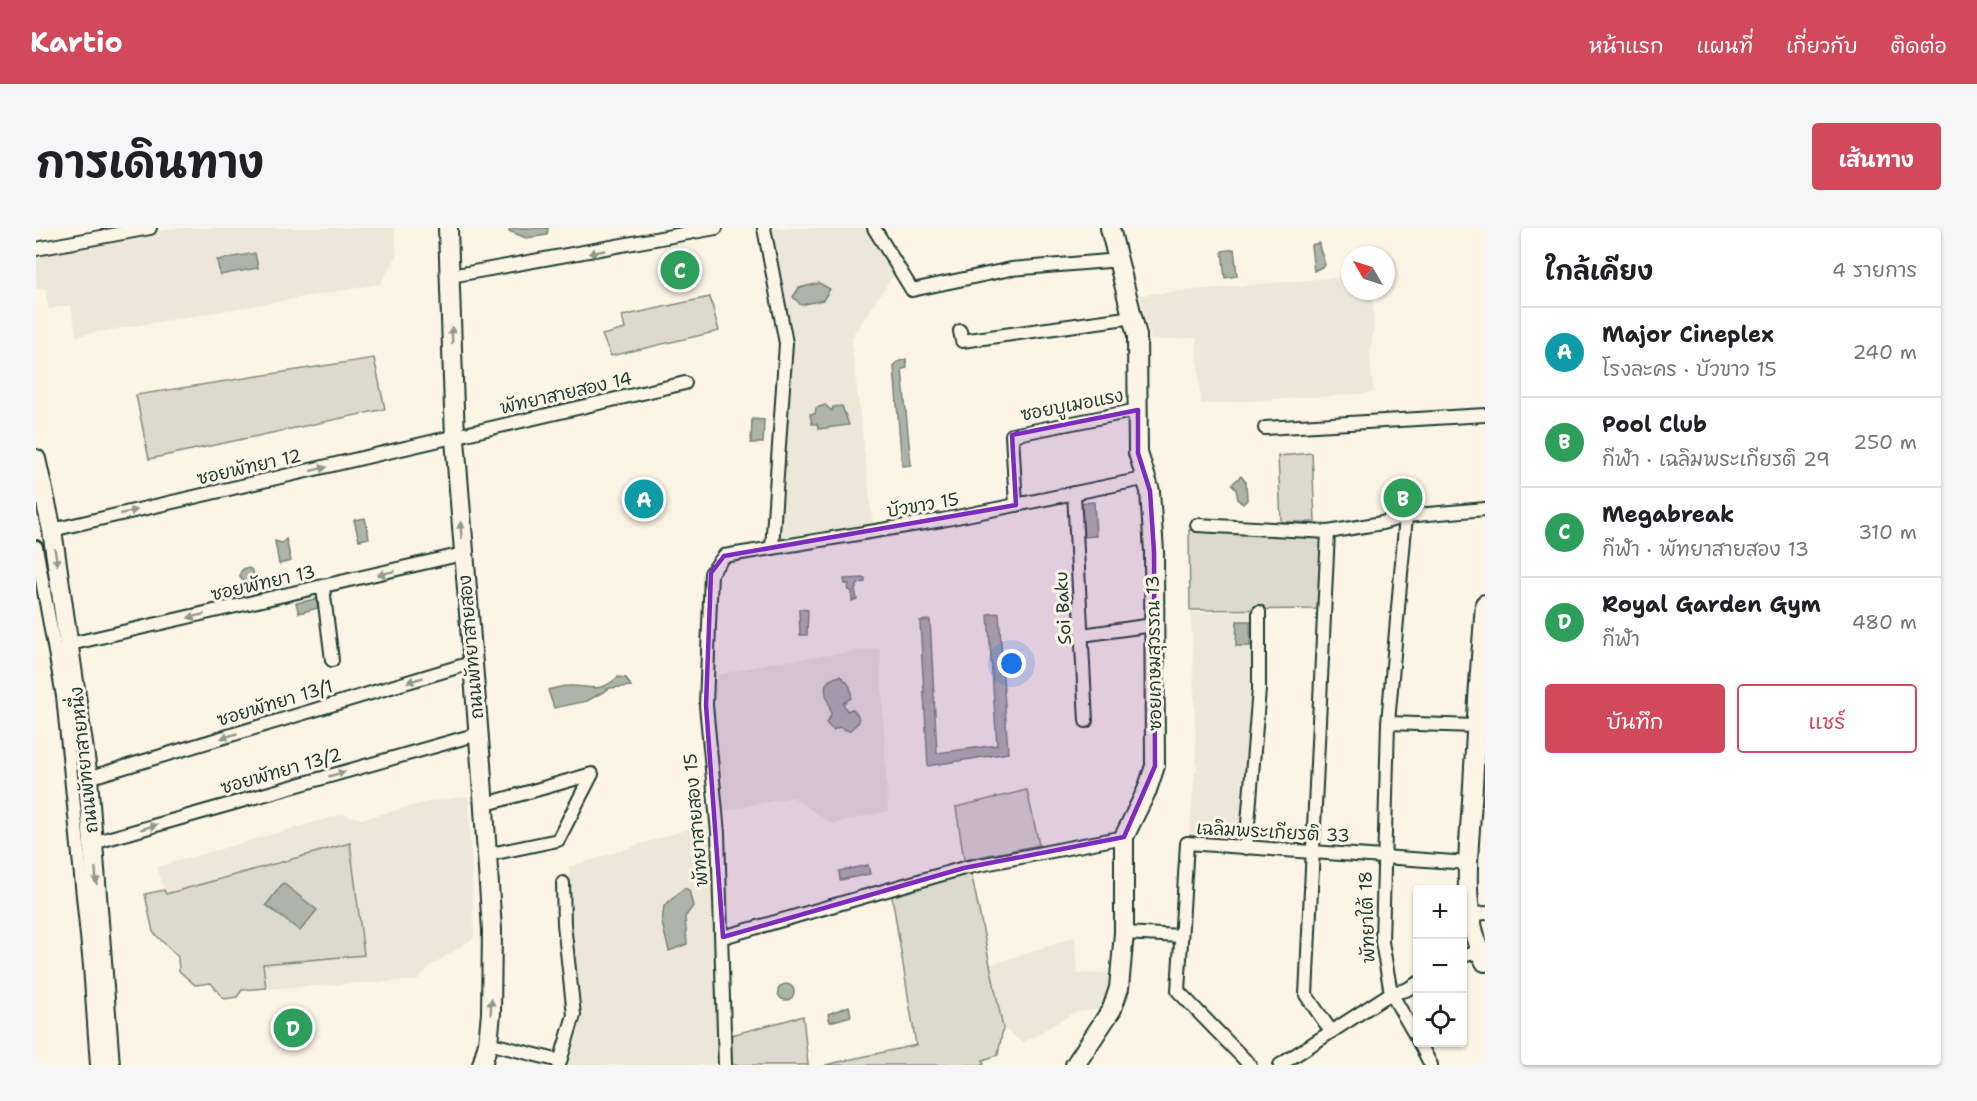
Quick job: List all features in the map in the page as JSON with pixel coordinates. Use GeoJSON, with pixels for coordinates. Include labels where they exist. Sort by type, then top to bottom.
{"type":"FeatureCollection","features":[{"type":"Feature","properties":{"kind":"main road","name":"ถนนพัทยาสายสอง"},"geometry":{"type":"LineString","coordinates":[[448,228],[455,439],[492,944],[488,1043],[482,1065]]}},
{"type":"Feature","properties":{"kind":"main road","name":"ซอยเกษมสุวรรณ 13"},"geometry":{"type":"LineString","coordinates":[[1075,1065],[1113,1009],[1119,988],[1124,933],[1124,837],[1147,790],[1155,766],[1154,552],[1148,478],[1138,453],[1137,336],[1120,260],[1110,228]]}},
{"type":"Feature","properties":{"kind":"main road","name":"ถนนพัทยาสายหนึ่ง"},"geometry":{"type":"LineString","coordinates":[[36,459],[52,530],[88,778],[110,1065]]}},
{"type":"Feature","properties":{"kind":"main road"},"geometry":{"type":"LineString","coordinates":[[1476,957],[1478,914],[1468,863],[1475,726],[1485,604]]}},
{"type":"Feature","properties":{"kind":"street"},"geometry":{"type":"LineString","coordinates":[[36,249],[150,228]]}},
{"type":"Feature","properties":{"kind":"street"},"geometry":{"type":"LineString","coordinates":[[451,276],[717,228]]}},
{"type":"Feature","properties":{"kind":"street"},"geometry":{"type":"LineString","coordinates":[[764,228],[786,343],[772,548]]}},
{"type":"Feature","properties":{"kind":"street"},"geometry":{"type":"LineString","coordinates":[[874,228],[912,290],[1011,269],[1120,260]]}},
{"type":"Feature","properties":{"kind":"street"},"geometry":{"type":"LineString","coordinates":[[960,331],[962,341],[1133,317]]}},
{"type":"Feature","properties":{"kind":"street","name":"พัทยาสายสอง 14"},"geometry":{"type":"LineString","coordinates":[[455,439],[685,383]]}},
{"type":"Feature","properties":{"kind":"street","name":"ซอยบูเมอแรง"},"geometry":{"type":"LineString","coordinates":[[1016,505],[1012,435],[1138,410]]}},
{"type":"Feature","properties":{"kind":"street"},"geometry":{"type":"LineString","coordinates":[[1265,428],[1485,414]]}},
{"type":"Feature","properties":{"kind":"street","name":"ซอยพัทยา 12"},"geometry":{"type":"LineString","coordinates":[[52,530],[455,439]]}},
{"type":"Feature","properties":{"kind":"street","name":"บัวขาว 15"},"geometry":{"type":"LineString","coordinates":[[711,573],[724,556],[1016,505],[1148,478]]}},
{"type":"Feature","properties":{"kind":"street","name":"Soi Baku"},"geometry":{"type":"LineString","coordinates":[[1074,493],[1086,721]]}},
{"type":"Feature","properties":{"kind":"street"},"geometry":{"type":"LineString","coordinates":[[1197,525],[1328,532],[1382,523],[1406,516],[1485,508]]}},
{"type":"Feature","properties":{"kind":"street","name":"พัทยาใต้ 18"},"geometry":{"type":"LineString","coordinates":[[1406,516],[1388,723],[1382,942],[1391,993],[1413,1032]]}},
{"type":"Feature","properties":{"kind":"street"},"geometry":{"type":"LineString","coordinates":[[1328,532],[1306,995],[1332,1030]]}},
{"type":"Feature","properties":{"kind":"street"},"geometry":{"type":"LineString","coordinates":[[36,547],[63,696],[90,966],[97,1065]]}},
{"type":"Feature","properties":{"kind":"street","name":"ซอยพัทยา 13"},"geometry":{"type":"LineString","coordinates":[[70,644],[323,588],[463,554]]}},
{"type":"Feature","properties":{"kind":"street","name":"พัทยาสายสอง 15"},"geometry":{"type":"LineString","coordinates":[[711,573],[706,705],[718,833],[723,937],[725,1065]]}},
{"type":"Feature","properties":{"kind":"street"},"geometry":{"type":"LineString","coordinates":[[323,588],[332,660]]}},
{"type":"Feature","properties":{"kind":"street"},"geometry":{"type":"LineString","coordinates":[[1246,848],[1259,689],[1259,612]]}},
{"type":"Feature","properties":{"kind":"street"},"geometry":{"type":"LineString","coordinates":[[1082,635],[1153,625]]}},
{"type":"Feature","properties":{"kind":"street","name":"ซอยพัทยา 13/1"},"geometry":{"type":"LineString","coordinates":[[88,778],[471,663]]}},
{"type":"Feature","properties":{"kind":"street"},"geometry":{"type":"LineString","coordinates":[[1388,723],[1475,726]]}},
{"type":"Feature","properties":{"kind":"street","name":"ซอยพัทยา 13/2"},"geometry":{"type":"LineString","coordinates":[[93,843],[478,734]]}},
{"type":"Feature","properties":{"kind":"street"},"geometry":{"type":"LineString","coordinates":[[483,805],[592,774],[558,840],[486,855]]}},
{"type":"Feature","properties":{"kind":"street"},"geometry":{"type":"LineString","coordinates":[[723,937],[964,868],[1124,837]]}},
{"type":"Feature","properties":{"kind":"street","name":"เฉลิมพระเกียรติ 33"},"geometry":{"type":"LineString","coordinates":[[1181,936],[1187,843],[1468,863]]}},
{"type":"Feature","properties":{"kind":"street"},"geometry":{"type":"LineString","coordinates":[[488,1043],[560,1063],[574,1015],[564,924],[563,883]]}},
{"type":"Feature","properties":{"kind":"street"},"geometry":{"type":"LineString","coordinates":[[1124,933],[1181,936],[1178,991],[1250,1065]]}},
{"type":"Feature","properties":{"kind":"street"},"geometry":{"type":"LineString","coordinates":[[1280,1065],[1391,993],[1413,986]]}},
{"type":"Feature","properties":{"kind":"street","name":"พัทยาใต้ 18"},"geometry":{"type":"LineString","coordinates":[[1421,1047],[1431,1065]]}},
{"type":"Feature","properties":{"kind":"highlighted area"},"geometry":{"type":"Polygon","coordinates":[[[1138,410],[1138,453],[1150,491],[1154,552],[1155,766],[1124,837],[964,868],[723,937],[706,705],[711,573],[724,556],[1016,505],[1012,435],[1138,410]]]}},
{"type":"Feature","properties":{"kind":"shaded area"},"geometry":{"type":"Polygon","coordinates":[[[176,228],[394,228],[397,256],[380,284],[76,336],[71,305],[49,309],[45,288],[36,289],[36,252],[176,228]]]}},
{"type":"Feature","properties":{"kind":"shaded area"},"geometry":{"type":"Polygon","coordinates":[[[510,228],[548,228],[547,235],[526,238],[509,231],[510,228]]]}},
{"type":"Feature","properties":{"kind":"shaded area"},"geometry":{"type":"Polygon","coordinates":[[[768,228],[870,228],[899,274],[890,280],[851,338],[873,524],[778,539],[792,342],[768,228]]]}},
{"type":"Feature","properties":{"kind":"shaded area"},"geometry":{"type":"Polygon","coordinates":[[[1319,243],[1325,265],[1314,271],[1311,245],[1319,243]]]}},
{"type":"Feature","properties":{"kind":"shaded area"},"geometry":{"type":"Polygon","coordinates":[[[1234,249],[1237,276],[1225,278],[1222,251],[1234,249]]]}},
{"type":"Feature","properties":{"kind":"shaded area"},"geometry":{"type":"Polygon","coordinates":[[[255,253],[258,268],[220,275],[217,260],[255,253]]]}},
{"type":"Feature","properties":{"kind":"shaded area"},"geometry":{"type":"Polygon","coordinates":[[[1341,277],[1341,300],[1372,300],[1374,327],[1370,356],[1373,392],[1201,404],[1196,338],[1151,340],[1140,295],[1341,277]]]}},
{"type":"Feature","properties":{"kind":"shaded area"},"geometry":{"type":"Polygon","coordinates":[[[819,283],[830,289],[823,300],[801,305],[793,297],[799,288],[819,283]]]}},
{"type":"Feature","properties":{"kind":"shaded area"},"geometry":{"type":"Polygon","coordinates":[[[710,297],[719,331],[611,356],[602,335],[625,329],[622,316],[710,297]]]}},
{"type":"Feature","properties":{"kind":"shaded area"},"geometry":{"type":"Polygon","coordinates":[[[374,358],[385,409],[149,459],[136,395],[374,358]]]}},
{"type":"Feature","properties":{"kind":"shaded area"},"geometry":{"type":"Polygon","coordinates":[[[906,359],[907,368],[902,369],[911,465],[902,466],[894,367],[897,362],[906,359]]]}},
{"type":"Feature","properties":{"kind":"shaded area"},"geometry":{"type":"Polygon","coordinates":[[[825,405],[832,411],[833,407],[842,406],[849,425],[819,429],[817,424],[812,424],[810,414],[815,414],[816,408],[825,405]]]}},
{"type":"Feature","properties":{"kind":"shaded area"},"geometry":{"type":"Polygon","coordinates":[[[752,419],[764,420],[763,443],[751,443],[752,419]]]}},
{"type":"Feature","properties":{"kind":"shaded area"},"geometry":{"type":"Polygon","coordinates":[[[1312,453],[1315,522],[1281,522],[1278,456],[1312,453]]]}},
{"type":"Feature","properties":{"kind":"shaded area"},"geometry":{"type":"Polygon","coordinates":[[[1241,476],[1246,482],[1247,500],[1243,504],[1238,500],[1236,489],[1232,484],[1241,476]]]}},
{"type":"Feature","properties":{"kind":"shaded area"},"geometry":{"type":"Polygon","coordinates":[[[1094,502],[1096,536],[1083,537],[1081,503],[1094,502]]]}},
{"type":"Feature","properties":{"kind":"shaded area"},"geometry":{"type":"Polygon","coordinates":[[[365,518],[369,538],[359,540],[354,520],[365,518]]]}},
{"type":"Feature","properties":{"kind":"shaded area"},"geometry":{"type":"Polygon","coordinates":[[[1189,530],[1320,534],[1324,539],[1321,609],[1190,610],[1189,530]]]}},
{"type":"Feature","properties":{"kind":"shaded area"},"geometry":{"type":"Polygon","coordinates":[[[286,539],[291,561],[279,564],[275,541],[282,543],[286,539]]]}},
{"type":"Feature","properties":{"kind":"shaded area"},"geometry":{"type":"Polygon","coordinates":[[[247,568],[252,570],[254,575],[252,580],[247,582],[242,580],[240,575],[242,570],[247,568]]]}},
{"type":"Feature","properties":{"kind":"shaded area"},"geometry":{"type":"Polygon","coordinates":[[[865,578],[865,582],[859,583],[855,590],[857,599],[852,601],[852,591],[848,590],[849,584],[845,584],[844,579],[865,578]]]}},
{"type":"Feature","properties":{"kind":"shaded area"},"geometry":{"type":"Polygon","coordinates":[[[316,599],[318,608],[299,613],[296,603],[316,599]]]}},
{"type":"Feature","properties":{"kind":"shaded area"},"geometry":{"type":"Polygon","coordinates":[[[799,609],[808,610],[807,635],[800,635],[799,609]]]}},
{"type":"Feature","properties":{"kind":"shaded area"},"geometry":{"type":"Polygon","coordinates":[[[1254,611],[1243,837],[1189,836],[1195,772],[1197,772],[1191,613],[1254,611]]]}},
{"type":"Feature","properties":{"kind":"shaded area"},"geometry":{"type":"Polygon","coordinates":[[[999,613],[1008,753],[928,766],[920,621],[930,620],[937,753],[997,745],[988,614],[999,613]]]}},
{"type":"Feature","properties":{"kind":"shaded area"},"geometry":{"type":"Polygon","coordinates":[[[1237,621],[1250,621],[1250,646],[1236,646],[1237,621]]]}},
{"type":"Feature","properties":{"kind":"shaded area"},"geometry":{"type":"Polygon","coordinates":[[[880,648],[888,811],[832,824],[793,797],[722,811],[714,743],[713,676],[770,663],[880,648]]]}},
{"type":"Feature","properties":{"kind":"shaded area"},"geometry":{"type":"Polygon","coordinates":[[[840,676],[848,683],[851,691],[851,698],[843,703],[847,711],[852,709],[858,715],[859,722],[849,731],[839,727],[833,730],[826,723],[831,715],[825,686],[827,682],[840,676]]]}},
{"type":"Feature","properties":{"kind":"shaded area"},"geometry":{"type":"Polygon","coordinates":[[[618,677],[626,678],[631,686],[610,688],[587,701],[554,708],[548,690],[568,686],[594,688],[605,686],[618,677]]]}},
{"type":"Feature","properties":{"kind":"shaded area"},"geometry":{"type":"Polygon","coordinates":[[[1027,790],[1039,845],[964,860],[956,807],[1027,790]]]}},
{"type":"Feature","properties":{"kind":"shaded area"},"geometry":{"type":"Polygon","coordinates":[[[469,796],[474,938],[429,967],[418,980],[242,990],[237,997],[224,999],[211,983],[195,985],[179,971],[178,957],[153,932],[145,894],[164,889],[157,867],[344,814],[361,819],[432,801],[469,796]]]}},
{"type":"Feature","properties":{"kind":"shaded area"},"geometry":{"type":"Polygon","coordinates":[[[707,823],[718,950],[715,1065],[568,1065],[580,1026],[569,867],[707,823]]]}},
{"type":"Feature","properties":{"kind":"shaded area"},"geometry":{"type":"Polygon","coordinates":[[[350,843],[364,955],[263,964],[266,988],[242,990],[237,997],[224,999],[211,983],[195,985],[179,971],[178,957],[153,932],[145,894],[164,890],[166,894],[350,843]]]}},
{"type":"Feature","properties":{"kind":"shaded area"},"geometry":{"type":"Polygon","coordinates":[[[868,865],[870,874],[840,880],[839,871],[868,865]]]}},
{"type":"Feature","properties":{"kind":"shaded area"},"geometry":{"type":"Polygon","coordinates":[[[971,872],[1003,1028],[998,1055],[983,1060],[984,1065],[825,1065],[916,1045],[891,890],[971,872]]]}},
{"type":"Feature","properties":{"kind":"shaded area"},"geometry":{"type":"Polygon","coordinates":[[[283,883],[317,910],[300,931],[266,905],[283,883]]]}},
{"type":"Feature","properties":{"kind":"shaded area"},"geometry":{"type":"Polygon","coordinates":[[[684,888],[689,890],[693,906],[685,917],[687,944],[669,951],[662,923],[664,906],[684,888]]]}},
{"type":"Feature","properties":{"kind":"shaded area"},"geometry":{"type":"Polygon","coordinates":[[[1075,937],[1078,974],[1114,972],[1107,1008],[1073,1013],[1023,1043],[1003,1028],[990,965],[1075,937]]]}},
{"type":"Feature","properties":{"kind":"shaded area"},"geometry":{"type":"Polygon","coordinates":[[[786,984],[794,992],[786,1000],[778,992],[786,984]]]}},
{"type":"Feature","properties":{"kind":"shaded area"},"geometry":{"type":"Polygon","coordinates":[[[849,1006],[851,1016],[830,1022],[828,1014],[849,1006]]]}},
{"type":"Feature","properties":{"kind":"shaded area"},"geometry":{"type":"Polygon","coordinates":[[[803,1016],[808,1065],[732,1065],[731,1035],[803,1016]]]}},
{"type":"Feature","properties":{"kind":"place","name":"Megabreak"},"geometry":{"type":"Point","coordinates":[680,270]}},
{"type":"Feature","properties":{"kind":"place","name":"Pool Club"},"geometry":{"type":"Point","coordinates":[1403,498]}},
{"type":"Feature","properties":{"kind":"place","name":"Major Cineplex"},"geometry":{"type":"Point","coordinates":[644,499]}},
{"type":"Feature","properties":{"kind":"place","name":"Royal Garden Gym"},"geometry":{"type":"Point","coordinates":[293,1028]}}]}
